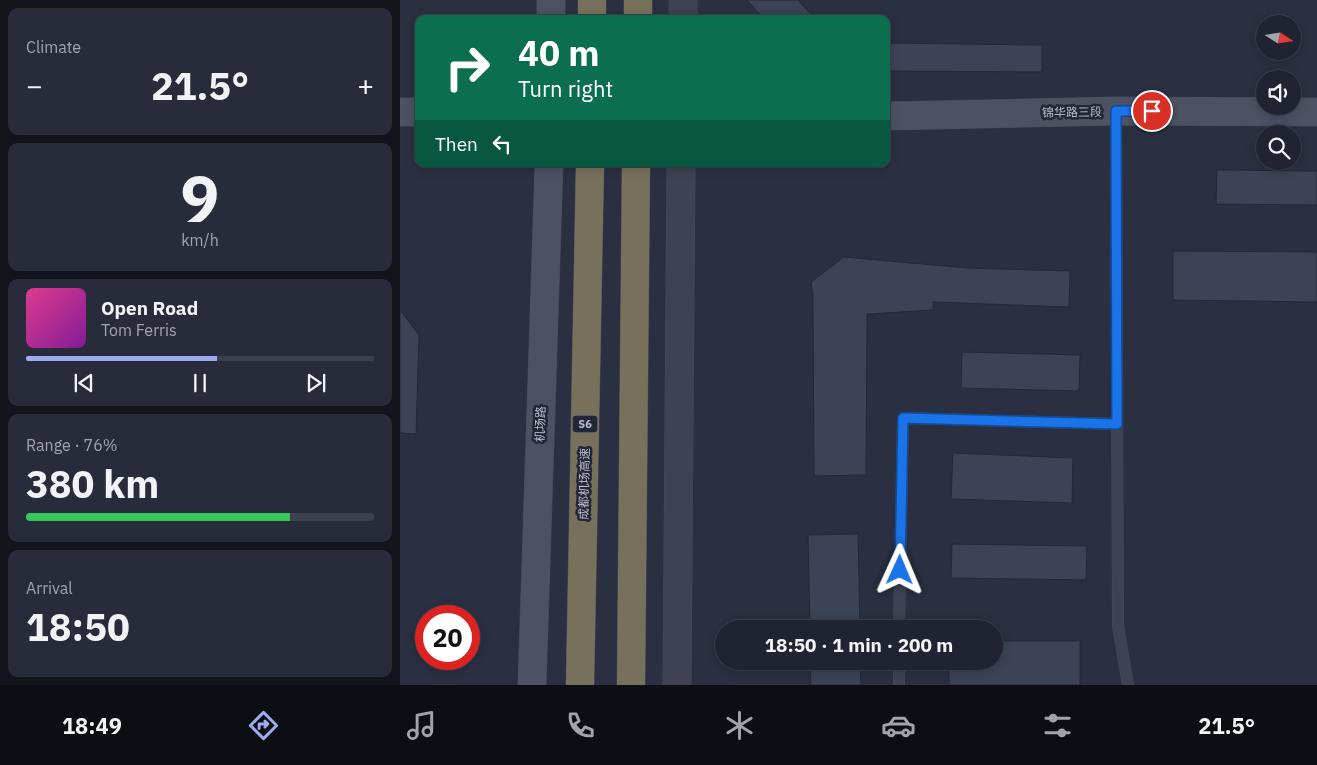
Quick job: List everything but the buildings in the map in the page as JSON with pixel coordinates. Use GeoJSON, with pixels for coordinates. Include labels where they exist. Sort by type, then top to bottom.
{"type":"FeatureCollection","features":[{"type":"Feature","properties":{"kind":"highway"},"geometry":{"type":"LineString","coordinates":[[592,0],[592,15]]}},
{"type":"Feature","properties":{"kind":"highway"},"geometry":{"type":"LineString","coordinates":[[638,0],[638,15]]}},
{"type":"Feature","properties":{"kind":"highway","name":"成都机场高速"},"geometry":{"type":"LineString","coordinates":[[580,685],[590,167]]}},
{"type":"Feature","properties":{"kind":"highway"},"geometry":{"type":"LineString","coordinates":[[630,685],[636,167]]}},
{"type":"Feature","properties":{"kind":"main road"},"geometry":{"type":"LineString","coordinates":[[551,0],[551,15]]}},
{"type":"Feature","properties":{"kind":"main road","name":"锦华路三段"},"geometry":{"type":"LineString","coordinates":[[890,116],[1116,111],[1317,112]]}},
{"type":"Feature","properties":{"kind":"main road"},"geometry":{"type":"LineString","coordinates":[[400,112],[415,112]]}},
{"type":"Feature","properties":{"kind":"main road","name":"机场路"},"geometry":{"type":"LineString","coordinates":[[532,685],[549,167]]}},
{"type":"Feature","properties":{"kind":"street"},"geometry":{"type":"LineString","coordinates":[[683,0],[683,15]]}},
{"type":"Feature","properties":{"kind":"street"},"geometry":{"type":"LineString","coordinates":[[677,685],[681,167]]}},
{"type":"Feature","properties":{"kind":"lane"},"geometry":{"type":"LineString","coordinates":[[1116,111],[1118,626],[1128,685]]}},
{"type":"Feature","properties":{"kind":"lane"},"geometry":{"type":"LineString","coordinates":[[900,620],[903,418],[1117,424]]}},
{"type":"Feature","properties":{"kind":"lane"},"geometry":{"type":"LineString","coordinates":[[899,670],[899,685]]}},
{"type":"Feature","properties":{"kind":"route"},"geometry":{"type":"LineString","coordinates":[[900,570],[903,418],[1117,424],[1116,111],[1152,111]]}}]}
